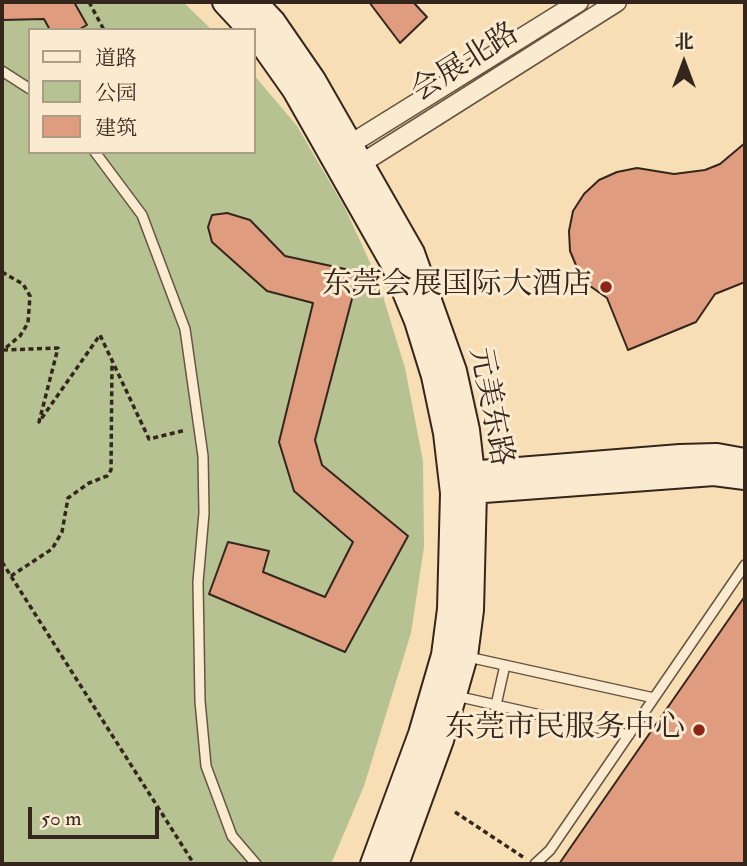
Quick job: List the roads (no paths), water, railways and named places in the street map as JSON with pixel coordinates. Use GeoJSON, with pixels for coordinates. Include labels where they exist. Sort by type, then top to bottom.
{"type":"FeatureCollection","features":[{"type":"Feature","properties":{"kind":"street","name":"元美东路"},"geometry":{"type":"LineString","coordinates":[[225,2],[249,28]]}},
{"type":"Feature","properties":{"kind":"street","name":"元美东路"},"geometry":{"type":"LineString","coordinates":[[254,2],[273,22],[313,80],[348,159]]}},
{"type":"Feature","properties":{"kind":"street","name":"会展北路"},"geometry":{"type":"LineString","coordinates":[[348,159],[579,2]]}},
{"type":"Feature","properties":{"kind":"street","name":"会展北路"},"geometry":{"type":"LineString","coordinates":[[348,159],[617,2]]}},
{"type":"Feature","properties":{"kind":"street","name":"元美东路"},"geometry":{"type":"LineString","coordinates":[[256,36],[348,159],[412,253],[435,311],[454,371],[467,430],[444,655],[421,734],[373,864]]}},
{"type":"Feature","properties":{"kind":"street"},"geometry":{"type":"LineString","coordinates":[[462,483],[680,457],[717,456],[745,461]]}},
{"type":"Feature","properties":{"kind":"street"},"geometry":{"type":"LineString","coordinates":[[462,483],[714,473],[745,477]]}},
{"type":"Feature","properties":{"kind":"street","name":"元美东路"},"geometry":{"type":"LineString","coordinates":[[396,864],[455,696],[465,656],[471,610],[462,483]]}},
{"type":"Feature","properties":{"kind":"lane"},"geometry":{"type":"LineString","coordinates":[[2,71],[28,88]]}},
{"type":"Feature","properties":{"kind":"lane"},"geometry":{"type":"LineString","coordinates":[[96,154],[142,215],[185,329],[202,456],[204,513],[198,582],[200,701],[206,766],[232,836],[256,864]]}},
{"type":"Feature","properties":{"kind":"lane"},"geometry":{"type":"LineString","coordinates":[[534,864],[550,850],[745,565]]}},
{"type":"Feature","properties":{"kind":"lane"},"geometry":{"type":"LineString","coordinates":[[465,656],[654,698]]}},
{"type":"Feature","properties":{"kind":"lane"},"geometry":{"type":"LineString","coordinates":[[496,705],[505,665]]}},
{"type":"Feature","properties":{"kind":"lane"},"geometry":{"type":"LineString","coordinates":[[455,696],[629,735]]}},
{"type":"Feature","properties":{"kind":"place","name":"东莞会展国际大酒店"},"geometry":{"type":"Point","coordinates":[606,287]}},
{"type":"Feature","properties":{"kind":"place","name":"东莞市民服务中心"},"geometry":{"type":"Point","coordinates":[699,730]}}]}
